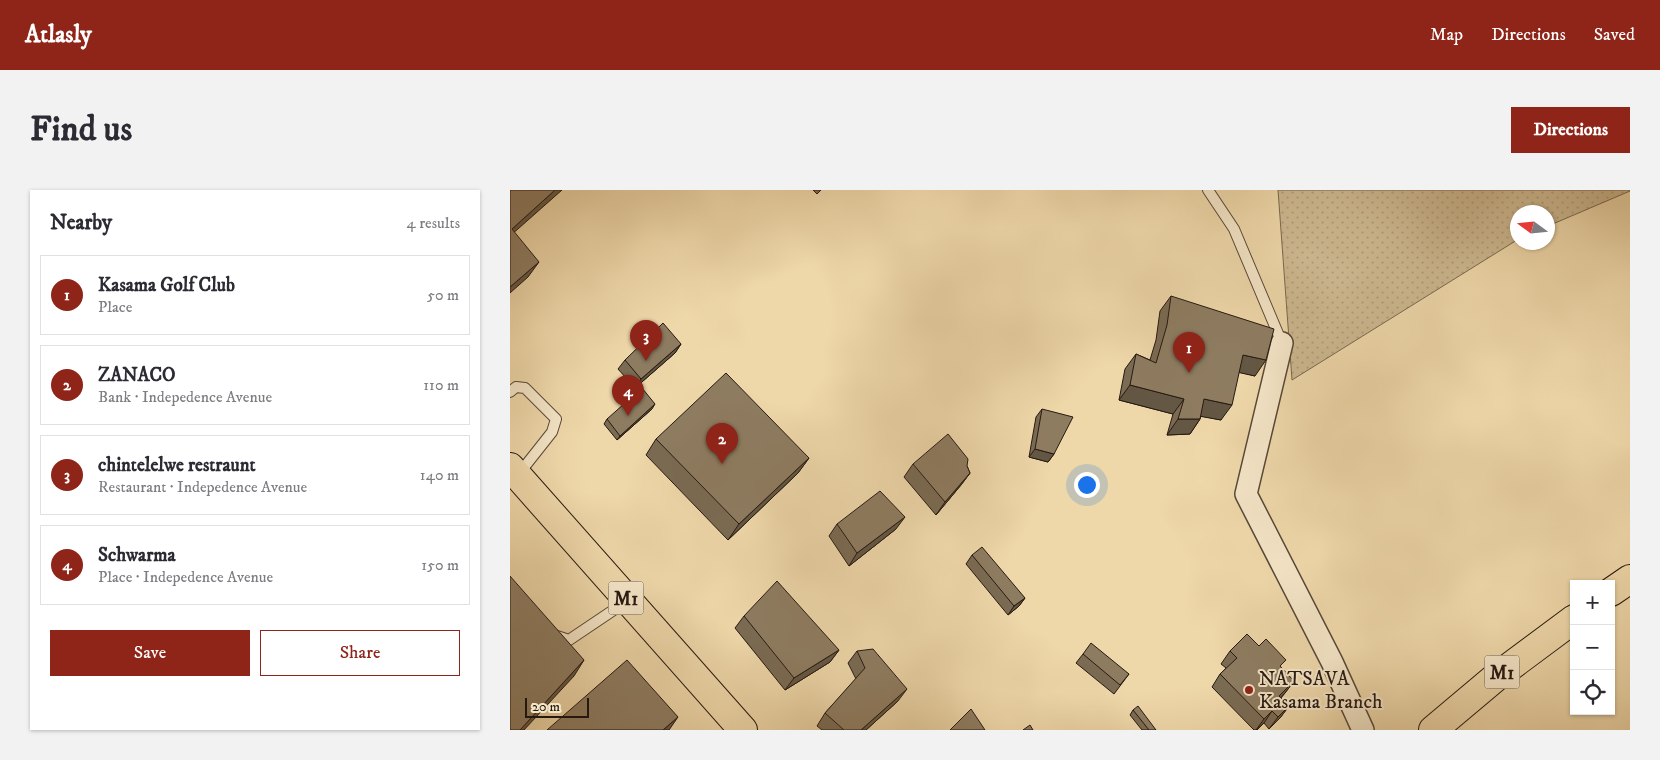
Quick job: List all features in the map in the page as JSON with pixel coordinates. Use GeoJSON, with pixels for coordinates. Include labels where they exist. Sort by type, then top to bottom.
{"type":"FeatureCollection","features":[{"type":"Feature","properties":{"kind":"main road","name":"M1"},"geometry":{"type":"LineString","coordinates":[[514,471],[628,600],[737,728]]}},
{"type":"Feature","properties":{"kind":"main road","name":"M1"},"geometry":{"type":"LineString","coordinates":[[1433,730],[1496,677],[1570,622]]}},
{"type":"Feature","properties":{"kind":"street"},"geometry":{"type":"LineString","coordinates":[[1282,343],[1246,494],[1332,662],[1363,730]]}},
{"type":"Feature","properties":{"kind":"lane"},"geometry":{"type":"LineString","coordinates":[[1208,190],[1234,229],[1282,343]]}},
{"type":"Feature","properties":{"kind":"lane"},"geometry":{"type":"LineString","coordinates":[[510,392],[516,387],[525,388],[556,419],[552,432],[514,471]]}},
{"type":"Feature","properties":{"kind":"lane"},"geometry":{"type":"LineString","coordinates":[[548,628],[554,635],[570,640],[628,600]]}},
{"type":"Feature","properties":{"kind":"shaded area"},"geometry":{"type":"Polygon","coordinates":[[[1278,190],[1630,190],[1555,223],[1555,205],[1510,205],[1510,244],[1292,380],[1278,190]]]}},
{"type":"Feature","properties":{"kind":"building"},"geometry":{"type":"Polygon","coordinates":[[[510,190],[555,190],[512,229],[539,262],[510,287],[510,190]]]}},
{"type":"Feature","properties":{"kind":"building"},"geometry":{"type":"Polygon","coordinates":[[[1171,296],[1274,329],[1266,360],[1243,355],[1232,405],[1204,399],[1200,419],[1178,419],[1184,399],[1130,385],[1136,354],[1156,363],[1167,325],[1171,296]]]}},
{"type":"Feature","properties":{"kind":"building"},"geometry":{"type":"Polygon","coordinates":[[[663,323],[681,344],[641,379],[625,360],[663,323]]]}},
{"type":"Feature","properties":{"kind":"building"},"geometry":{"type":"Polygon","coordinates":[[[726,373],[809,458],[739,524],[656,439],[726,373]]]}},
{"type":"Feature","properties":{"kind":"building"},"geometry":{"type":"Polygon","coordinates":[[[642,388],[655,404],[620,436],[607,419],[642,388]]]}},
{"type":"Feature","properties":{"kind":"building"},"geometry":{"type":"Polygon","coordinates":[[[1042,409],[1073,417],[1054,454],[1035,449],[1042,409]]]}},
{"type":"Feature","properties":{"kind":"building"},"geometry":{"type":"Polygon","coordinates":[[[948,434],[968,459],[967,466],[970,473],[945,502],[913,464],[948,434]]]}},
{"type":"Feature","properties":{"kind":"building"},"geometry":{"type":"Polygon","coordinates":[[[880,491],[905,517],[857,553],[837,524],[880,491]]]}},
{"type":"Feature","properties":{"kind":"building"},"geometry":{"type":"Polygon","coordinates":[[[982,547],[1025,598],[1014,606],[972,555],[982,547]]]}},
{"type":"Feature","properties":{"kind":"building"},"geometry":{"type":"Polygon","coordinates":[[[510,576],[584,660],[520,730],[510,730],[510,576]]]}},
{"type":"Feature","properties":{"kind":"building"},"geometry":{"type":"Polygon","coordinates":[[[777,581],[839,650],[794,678],[744,616],[777,581]]]}},
{"type":"Feature","properties":{"kind":"building","name":"NATSAVA Kasama Branch"},"geometry":{"type":"Polygon","coordinates":[[[1247,634],[1259,646],[1266,639],[1286,660],[1280,666],[1294,681],[1279,696],[1289,706],[1278,717],[1272,711],[1264,719],[1220,674],[1237,658],[1230,651],[1247,634]]]}},
{"type":"Feature","properties":{"kind":"building"},"geometry":{"type":"Polygon","coordinates":[[[1091,643],[1129,674],[1120,685],[1083,654],[1091,643]]]}},
{"type":"Feature","properties":{"kind":"building"},"geometry":{"type":"Polygon","coordinates":[[[873,649],[907,689],[861,730],[844,730],[825,713],[865,668],[857,651],[873,649]]]}},
{"type":"Feature","properties":{"kind":"building"},"geometry":{"type":"Polygon","coordinates":[[[627,660],[678,717],[663,730],[547,730],[627,660]]]}},
{"type":"Feature","properties":{"kind":"building"},"geometry":{"type":"Polygon","coordinates":[[[1138,706],[1156,730],[1149,730],[1133,710],[1138,706]]]}},
{"type":"Feature","properties":{"kind":"building"},"geometry":{"type":"Polygon","coordinates":[[[971,709],[985,730],[950,730],[971,709]]]}},
{"type":"Feature","properties":{"kind":"building"},"geometry":{"type":"Polygon","coordinates":[[[1030,725],[1033,730],[1023,730],[1030,725]]]}},
{"type":"Feature","properties":{"kind":"place","name":"chintelelwe restraunt"},"geometry":{"type":"Point","coordinates":[646,361]}},
{"type":"Feature","properties":{"kind":"place","name":"Kasama Golf Club"},"geometry":{"type":"Point","coordinates":[1189,373]}},
{"type":"Feature","properties":{"kind":"place","name":"Schwarma"},"geometry":{"type":"Point","coordinates":[628,416]}},
{"type":"Feature","properties":{"kind":"place","name":"ZANACO"},"geometry":{"type":"Point","coordinates":[722,464]}},
{"type":"Feature","properties":{"kind":"place","name":"NATSAVA Kasama Branch"},"geometry":{"type":"Point","coordinates":[1249,690]}}]}
